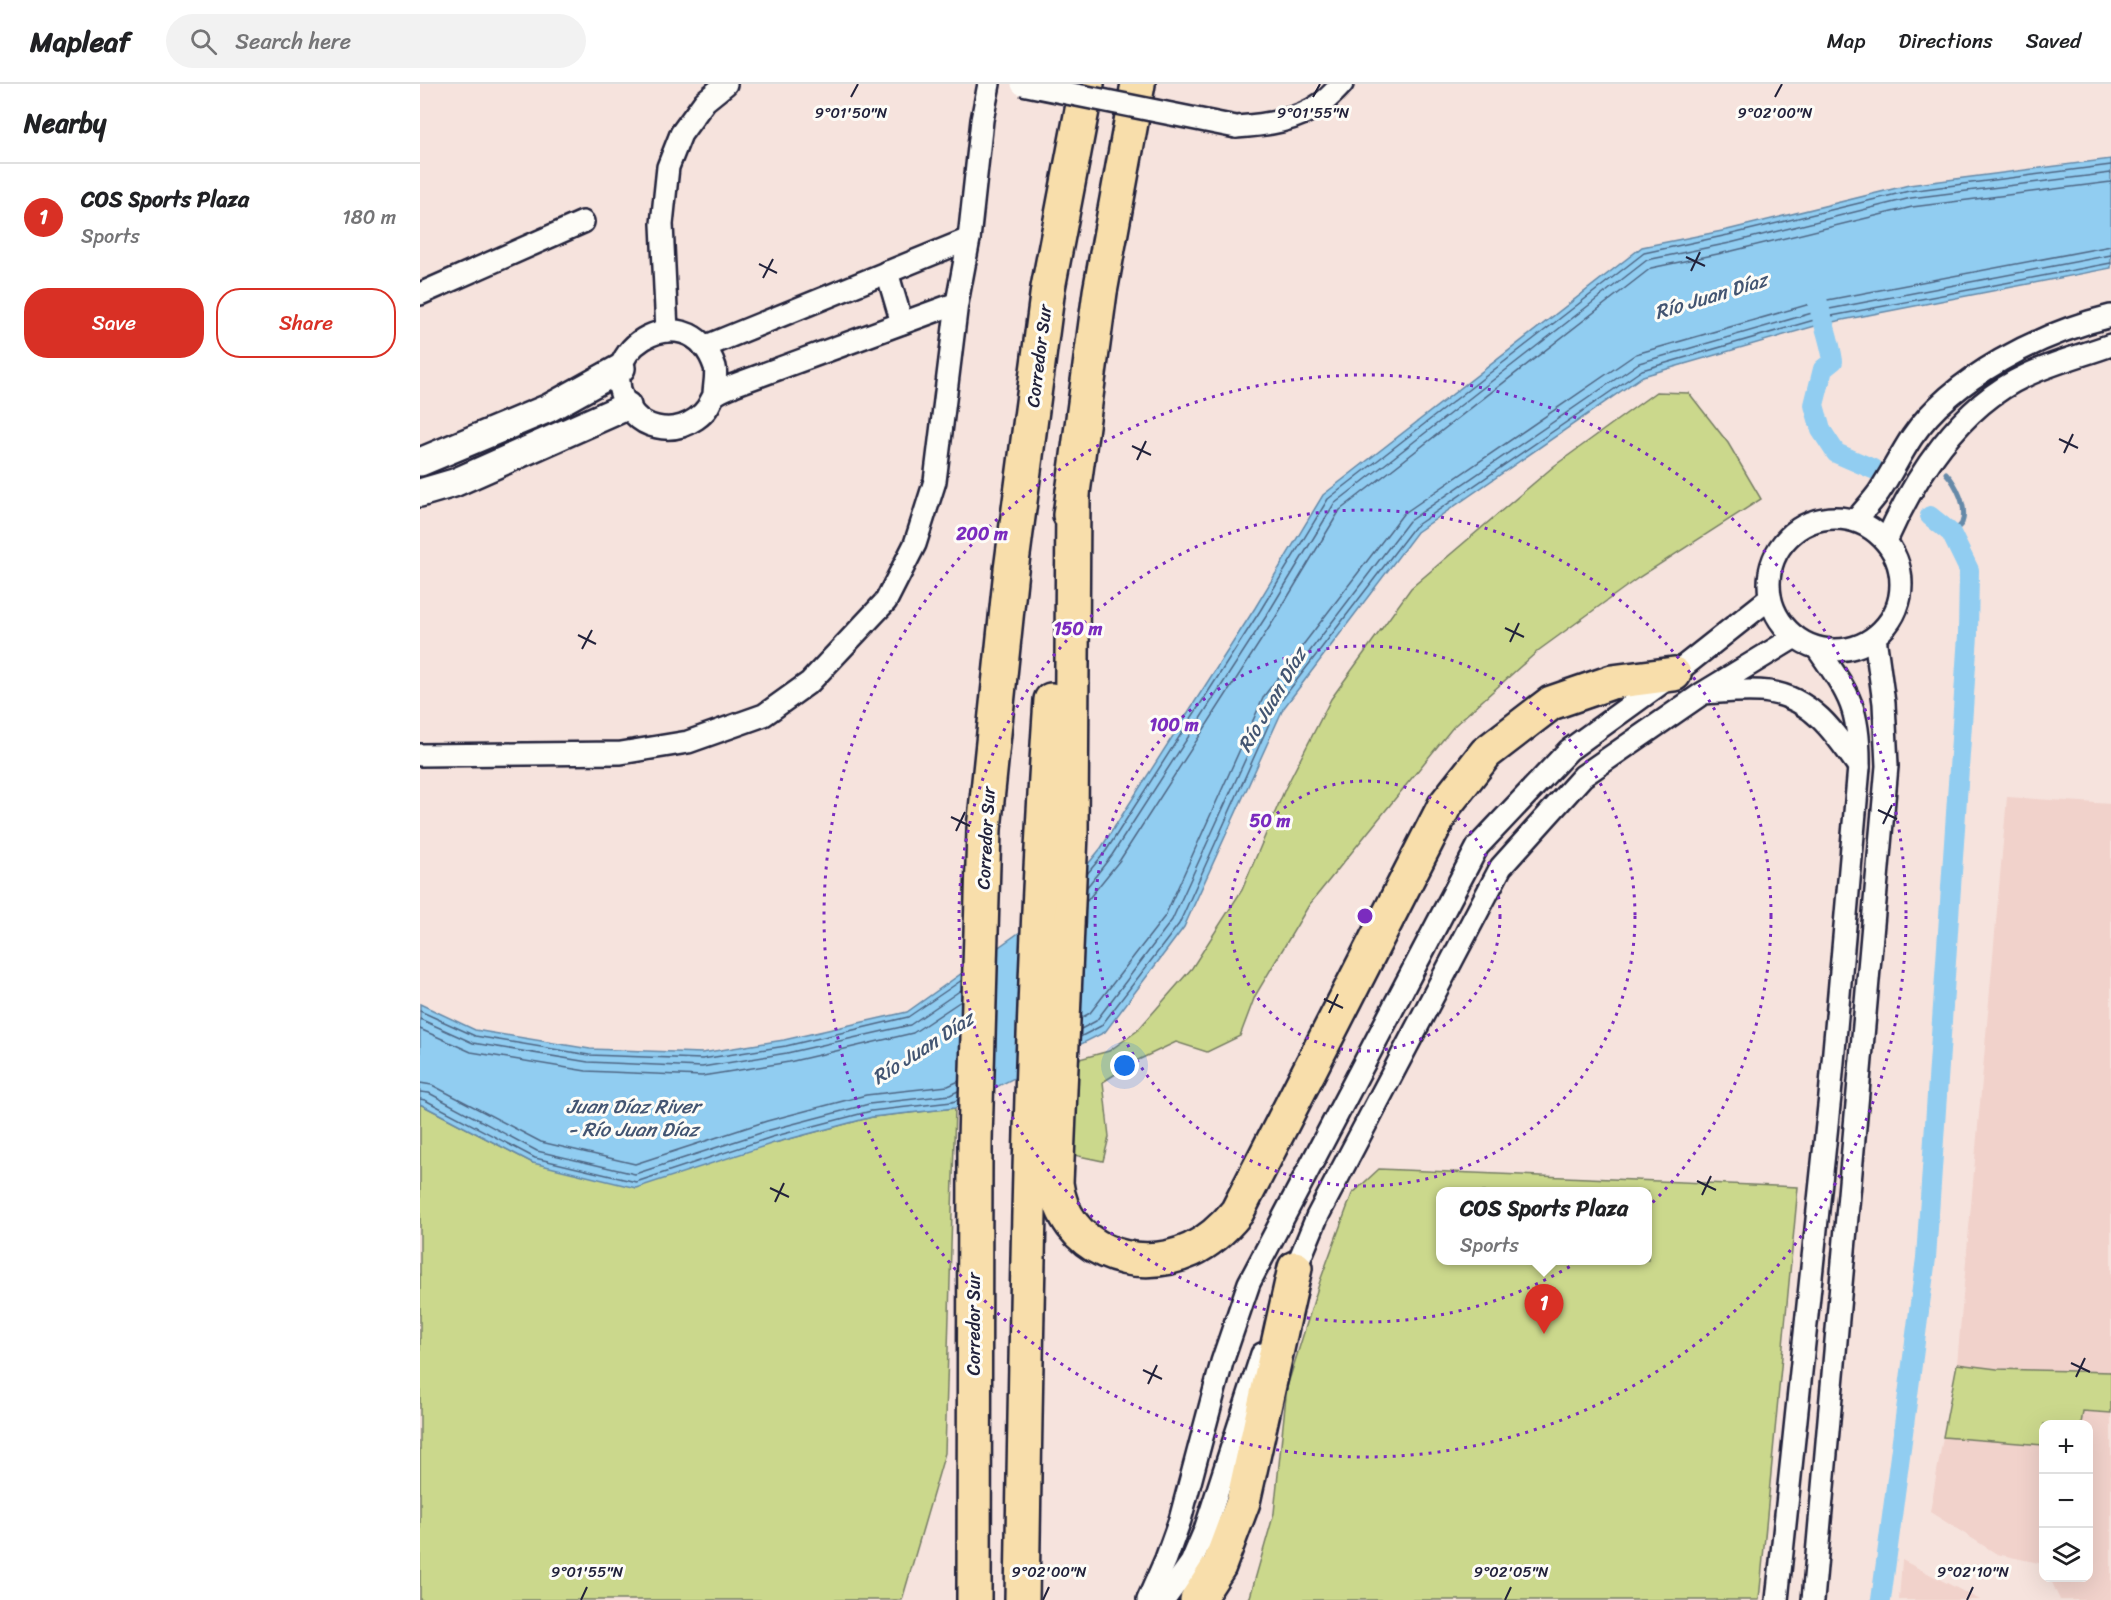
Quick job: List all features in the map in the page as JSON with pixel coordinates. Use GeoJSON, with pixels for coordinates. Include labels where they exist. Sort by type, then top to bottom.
{"type":"FeatureCollection","features":[{"type":"Feature","properties":{"kind":"highway","name":"Corredor Sur"},"geometry":{"type":"LineString","coordinates":[[974,1600],[975,1140],[984,829],[1011,570],[1048,288],[1087,84]]}},
{"type":"Feature","properties":{"kind":"highway"},"geometry":{"type":"LineString","coordinates":[[1022,1600],[1056,832],[1052,693],[1073,492],[1100,292],[1138,84]]}},
{"type":"Feature","properties":{"kind":"highway"},"geometry":{"type":"LineString","coordinates":[[1044,1130],[1062,1209],[1083,1238],[1117,1256],[1138,1259],[1176,1255],[1204,1243],[1227,1224],[1244,1200],[1444,805],[1486,753],[1551,703],[1612,682],[1674,674]]}},
{"type":"Feature","properties":{"kind":"highway"},"geometry":{"type":"LineString","coordinates":[[1197,1600],[1219,1566],[1244,1502],[1295,1268]]}},
{"type":"Feature","properties":{"kind":"street"},"geometry":{"type":"LineString","coordinates":[[667,330],[662,224],[668,167],[681,134],[705,101],[726,84]]}},
{"type":"Feature","properties":{"kind":"street"},"geometry":{"type":"LineString","coordinates":[[420,755],[621,753],[687,742],[764,715],[810,682],[886,601],[915,544],[936,481],[957,303],[969,239],[982,120],[989,84]]}},
{"type":"Feature","properties":{"kind":"street"},"geometry":{"type":"LineString","coordinates":[[1023,84],[1236,127],[1286,120],[1321,104],[1342,84]]}},
{"type":"Feature","properties":{"kind":"street"},"geometry":{"type":"LineString","coordinates":[[420,294],[583,222]]}},
{"type":"Feature","properties":{"kind":"street"},"geometry":{"type":"LineString","coordinates":[[704,347],[969,239]]}},
{"type":"Feature","properties":{"kind":"street"},"geometry":{"type":"LineString","coordinates":[[887,272],[902,323]]}},
{"type":"Feature","properties":{"kind":"street"},"geometry":{"type":"LineString","coordinates":[[714,395],[734,385],[957,303]]}},
{"type":"Feature","properties":{"kind":"street"},"geometry":{"type":"LineString","coordinates":[[1856,520],[1879,492],[1912,436],[1961,385],[1992,365],[2039,342],[2082,323],[2111,316]]}},
{"type":"Feature","properties":{"kind":"street"},"geometry":{"type":"LineString","coordinates":[[667,330],[687,334],[704,347],[716,369],[714,395],[707,409],[695,420],[666,429],[644,422],[627,406],[620,387],[621,368],[630,349],[646,336],[667,330]]}},
{"type":"Feature","properties":{"kind":"street"},"geometry":{"type":"LineString","coordinates":[[1886,541],[1901,507],[1936,453],[1981,402],[2024,376],[2111,345]]}},
{"type":"Feature","properties":{"kind":"street"},"geometry":{"type":"LineString","coordinates":[[420,462],[549,408],[621,368]]}},
{"type":"Feature","properties":{"kind":"street"},"geometry":{"type":"LineString","coordinates":[[420,493],[453,483],[627,406]]}},
{"type":"Feature","properties":{"kind":"street"},"geometry":{"type":"LineString","coordinates":[[1828,518],[1856,520],[1872,528],[1886,541],[1897,559],[1901,580],[1899,602],[1890,621],[1875,637],[1857,646],[1837,650],[1817,648],[1795,637],[1779,620],[1770,598],[1770,570],[1781,545],[1802,526],[1828,518]]}},
{"type":"Feature","properties":{"kind":"street"},"geometry":{"type":"LineString","coordinates":[[1148,1600],[1166,1560],[1180,1520],[1222,1362],[1249,1283],[1478,846],[1569,750],[1674,674],[1770,598]]}},
{"type":"Feature","properties":{"kind":"street"},"geometry":{"type":"LineString","coordinates":[[1164,1600],[1191,1563],[1263,1350],[1317,1216],[1501,867],[1583,776],[1703,693],[1795,637]]}},
{"type":"Feature","properties":{"kind":"street"},"geometry":{"type":"LineString","coordinates":[[1813,1600],[1887,766],[1884,703],[1875,637]]}},
{"type":"Feature","properties":{"kind":"street"},"geometry":{"type":"LineString","coordinates":[[1777,1600],[1817,1231],[1859,767],[1857,720],[1851,698],[1817,648]]}},
{"type":"Feature","properties":{"kind":"street"},"geometry":{"type":"LineString","coordinates":[[1703,693],[1770,692],[1802,702],[1831,727],[1859,767]]}},
{"type":"Feature","properties":{"kind":"street"},"geometry":{"type":"LineString","coordinates":[[1817,1231],[1832,1213],[1854,1149]]}},
{"type":"Feature","properties":{"kind":"street"},"geometry":{"type":"LineString","coordinates":[[1817,1231],[1834,1276],[1839,1325]]}},
{"type":"Feature","properties":{"kind":"shaded area"},"geometry":{"type":"Polygon","coordinates":[[[2007,797],[2111,804],[2111,1372],[1997,1369],[1957,1364],[2007,797]]]}},
{"type":"Feature","properties":{"kind":"shaded area"},"geometry":{"type":"Polygon","coordinates":[[[2082,1411],[2111,1413],[2111,1600],[2060,1600],[2052,1582],[2093,1582],[2093,1420],[2081,1420],[2082,1411]]]}},
{"type":"Feature","properties":{"kind":"shaded area"},"geometry":{"type":"Polygon","coordinates":[[[1943,1437],[2039,1445],[2039,1563],[1997,1554],[1930,1512],[1943,1437]]]}},
{"type":"Feature","properties":{"kind":"shaded area"},"geometry":{"type":"Polygon","coordinates":[[[1902,1560],[1980,1600],[1899,1600],[1902,1560]]]}},
{"type":"Feature","properties":{"kind":"green space"},"geometry":{"type":"Polygon","coordinates":[[[1656,392],[1689,393],[1728,443],[1761,499],[1638,578],[1539,650],[1454,726],[1309,905],[1255,996],[1240,1036],[1207,1052],[1176,1042],[1136,1061],[1103,1082],[1109,1137],[1103,1161],[1069,1154],[1072,1061],[1109,1051],[1137,1031],[1192,968],[1242,890],[1285,789],[1331,699],[1411,588],[1554,466],[1656,392]]]}},
{"type":"Feature","properties":{"kind":"green space"},"geometry":{"type":"Polygon","coordinates":[[[420,1104],[533,1163],[774,1143],[872,1117],[955,1108],[945,1453],[902,1600],[420,1600],[420,1104]]]}},
{"type":"Feature","properties":{"kind":"green space"},"geometry":{"type":"Polygon","coordinates":[[[1379,1169],[1798,1187],[1759,1600],[1247,1600],[1250,1597],[1274,1513],[1287,1387],[1320,1281],[1352,1194],[1379,1169]]]}},
{"type":"Feature","properties":{"kind":"green space"},"geometry":{"type":"Polygon","coordinates":[[[1957,1364],[1997,1369],[2111,1372],[2111,1413],[2083,1411],[2082,1420],[2039,1420],[2039,1445],[1943,1437],[1957,1364]]]}},
{"type":"Feature","properties":{"kind":"water","name":"Juan Díaz River - Río Juan Díaz"},"geometry":{"type":"Polygon","coordinates":[[[2111,159],[2111,268],[1822,324],[1643,376],[1417,532],[1283,709],[1184,927],[1105,1032],[955,1108],[872,1117],[774,1143],[636,1188],[533,1163],[420,1104],[420,1004],[475,1030],[590,1049],[702,1053],[784,1040],[907,1012],[1051,910],[1101,848],[1255,608],[1323,495],[1642,247],[1727,230],[1909,185],[2111,159]]]}},
{"type":"Feature","properties":{"kind":"waterway"},"geometry":{"type":"LineString","coordinates":[[1817,299],[1833,361],[1823,369],[1814,405],[1821,430],[1836,453],[1873,469]]}},
{"type":"Feature","properties":{"kind":"waterway"},"geometry":{"type":"LineString","coordinates":[[1946,473],[1957,489],[1963,510],[1962,523],[1951,533]]}},
{"type":"Feature","properties":{"kind":"waterway"},"geometry":{"type":"LineString","coordinates":[[1881,1600],[1926,1258],[1968,635],[1969,570],[1951,533],[1930,516]]}},
{"type":"Feature","properties":{"kind":"place","name":"COS Sports Plaza"},"geometry":{"type":"Point","coordinates":[1544,1334]}},
{"type":"Feature","properties":{"kind":"water label","name":"Río Juan Díaz"},"geometry":{"type":"Point","coordinates":[1711,296]}},
{"type":"Feature","properties":{"kind":"water label","name":"Río Juan Díaz"},"geometry":{"type":"Point","coordinates":[1272,700]}},
{"type":"Feature","properties":{"kind":"water label","name":"Río Juan Díaz"},"geometry":{"type":"Point","coordinates":[923,1048]}}]}
